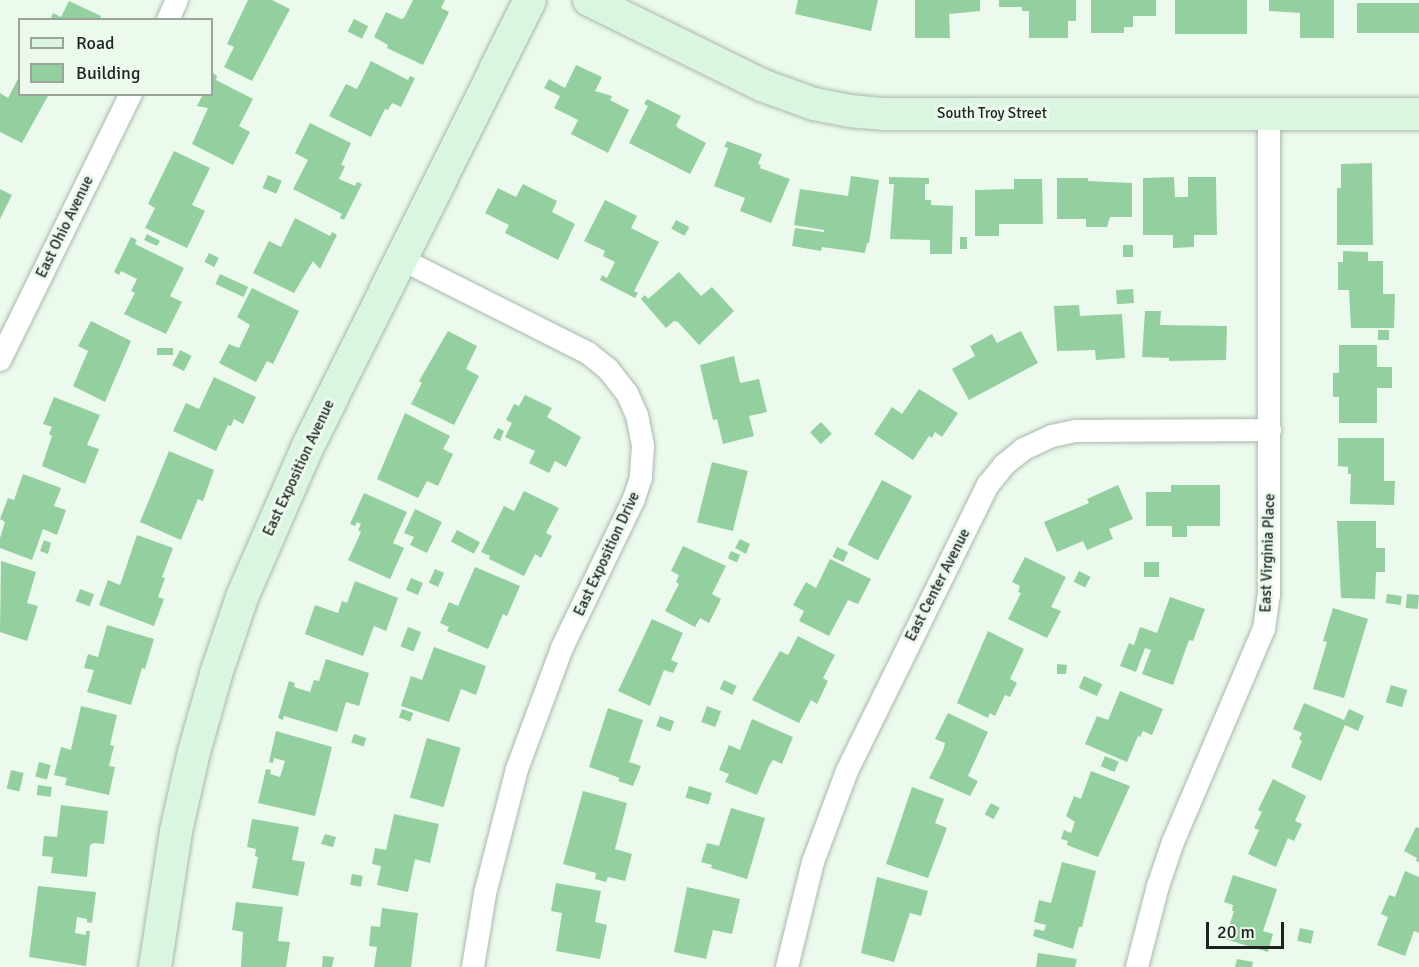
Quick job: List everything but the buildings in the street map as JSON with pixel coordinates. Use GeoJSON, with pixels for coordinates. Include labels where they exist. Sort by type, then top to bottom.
{"type":"FeatureCollection","features":[{"type":"Feature","properties":{"kind":"street"},"geometry":{"type":"LineString","coordinates":[[169,18],[177,0]]}},
{"type":"Feature","properties":{"kind":"street","name":"East Exposition Avenue"},"geometry":{"type":"LineString","coordinates":[[155,967],[174,843],[194,752],[216,674],[242,597],[297,469],[530,0]]}},
{"type":"Feature","properties":{"kind":"street","name":"South Troy Street"},"geometry":{"type":"LineString","coordinates":[[589,0],[764,86],[814,104],[849,111],[885,114],[1419,114]]}},
{"type":"Feature","properties":{"kind":"street","name":"East Ohio Avenue"},"geometry":{"type":"LineString","coordinates":[[0,360],[129,96]]}},
{"type":"Feature","properties":{"kind":"street","name":"East Virginia Place"},"geometry":{"type":"LineString","coordinates":[[1137,967],[1158,886],[1173,842],[1264,629],[1269,595],[1269,115]]}},
{"type":"Feature","properties":{"kind":"street","name":"East Exposition Drive"},"geometry":{"type":"LineString","coordinates":[[401,259],[588,353],[608,369],[627,393],[637,416],[643,446],[641,477],[633,501],[562,648],[517,769],[485,894],[473,967]]}},
{"type":"Feature","properties":{"kind":"street","name":"East Center Avenue"},"geometry":{"type":"LineString","coordinates":[[787,967],[813,862],[847,771],[988,484],[1005,465],[1024,449],[1052,436],[1076,431],[1270,430]]}}]}
